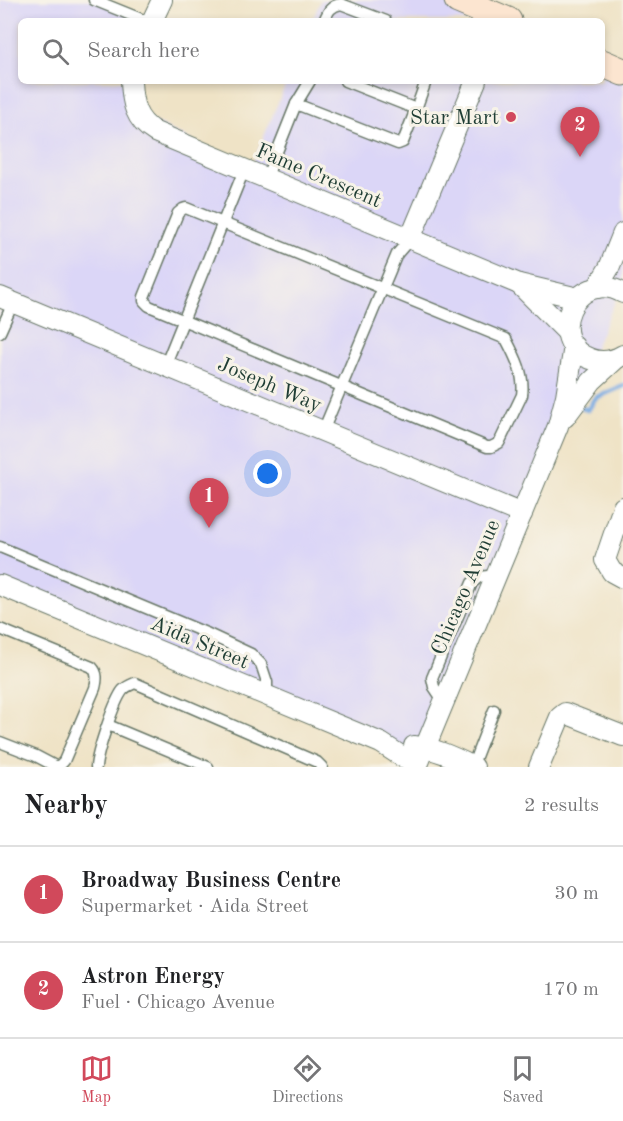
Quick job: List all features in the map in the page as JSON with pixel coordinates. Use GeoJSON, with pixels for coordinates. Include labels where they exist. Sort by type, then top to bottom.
{"type":"FeatureCollection","features":[{"type":"Feature","properties":{"kind":"main road"},"geometry":{"type":"LineString","coordinates":[[458,0],[498,18]]}},
{"type":"Feature","properties":{"kind":"main road"},"geometry":{"type":"LineString","coordinates":[[605,64],[623,72]]}},
{"type":"Feature","properties":{"kind":"street"},"geometry":{"type":"LineString","coordinates":[[153,18],[162,0]]}},
{"type":"Feature","properties":{"kind":"street","name":"Fame Crescent"},"geometry":{"type":"LineString","coordinates":[[131,84],[137,113],[141,121],[150,129],[519,284],[578,298]]}},
{"type":"Feature","properties":{"kind":"street"},"geometry":{"type":"LineString","coordinates":[[410,239],[475,84]]}},
{"type":"Feature","properties":{"kind":"street"},"geometry":{"type":"LineString","coordinates":[[597,288],[609,268],[623,233]]}},
{"type":"Feature","properties":{"kind":"street","name":"Fame Crescent"},"geometry":{"type":"LineString","coordinates":[[519,284],[571,339],[580,353],[598,361],[620,357]]}},
{"type":"Feature","properties":{"kind":"street"},"geometry":{"type":"LineString","coordinates":[[578,298],[597,288],[612,289],[623,293]]}},
{"type":"Feature","properties":{"kind":"street","name":"Chicago Avenue"},"geometry":{"type":"LineString","coordinates":[[417,767],[558,426],[566,396],[571,339],[567,323],[568,314],[578,298]]}},
{"type":"Feature","properties":{"kind":"street","name":"Joseph Way"},"geometry":{"type":"LineString","coordinates":[[6,300],[522,514]]}},
{"type":"Feature","properties":{"kind":"street","name":"Chicago Avenue"},"geometry":{"type":"LineString","coordinates":[[558,426],[592,381],[620,357]]}},
{"type":"Feature","properties":{"kind":"street"},"geometry":{"type":"LineString","coordinates":[[623,507],[604,560],[612,572],[623,578]]}},
{"type":"Feature","properties":{"kind":"street","name":"Aida Street"},"geometry":{"type":"LineString","coordinates":[[0,585],[381,743],[417,767]]}},
{"type":"Feature","properties":{"kind":"street"},"geometry":{"type":"LineString","coordinates":[[539,767],[560,717],[565,713],[623,736]]}},
{"type":"Feature","properties":{"kind":"street","name":"Aida Street"},"geometry":{"type":"LineString","coordinates":[[381,743],[425,747],[454,757],[473,767]]}},
{"type":"Feature","properties":{"kind":"lane"},"geometry":{"type":"LineString","coordinates":[[94,0],[139,18]]}},
{"type":"Feature","properties":{"kind":"lane"},"geometry":{"type":"LineString","coordinates":[[325,18],[329,9],[341,4],[378,18]]}},
{"type":"Feature","properties":{"kind":"lane"},"geometry":{"type":"LineString","coordinates":[[266,178],[302,84]]}},
{"type":"Feature","properties":{"kind":"lane"},"geometry":{"type":"LineString","coordinates":[[296,104],[308,84]]}},
{"type":"Feature","properties":{"kind":"lane"},"geometry":{"type":"LineString","coordinates":[[353,84],[416,109]]}},
{"type":"Feature","properties":{"kind":"lane"},"geometry":{"type":"LineString","coordinates":[[296,104],[395,144],[403,142],[425,84]]}},
{"type":"Feature","properties":{"kind":"lane"},"geometry":{"type":"LineString","coordinates":[[165,366],[244,170]]}},
{"type":"Feature","properties":{"kind":"lane"},"geometry":{"type":"LineString","coordinates":[[183,209],[189,209],[223,223],[506,339],[516,358],[523,382],[522,395],[502,440],[492,447],[487,447],[149,306],[144,301],[144,297],[178,213],[183,209]]}},
{"type":"Feature","properties":{"kind":"lane"},"geometry":{"type":"LineString","coordinates":[[323,431],[397,254],[410,239]]}},
{"type":"Feature","properties":{"kind":"lane"},"geometry":{"type":"LineString","coordinates":[[0,332],[6,300]]}},
{"type":"Feature","properties":{"kind":"lane"},"geometry":{"type":"LineString","coordinates":[[0,547],[251,654],[261,664],[267,682],[267,696]]}},
{"type":"Feature","properties":{"kind":"lane"},"geometry":{"type":"LineString","coordinates":[[0,629],[92,667],[96,672],[97,680],[61,765],[34,762],[0,742]]}},
{"type":"Feature","properties":{"kind":"lane"},"geometry":{"type":"LineString","coordinates":[[96,767],[108,725],[121,693],[135,683],[317,762],[322,767]]}},
{"type":"Feature","properties":{"kind":"lane"},"geometry":{"type":"LineString","coordinates":[[473,767],[494,710]]}},
{"type":"Feature","properties":{"kind":"lane"},"geometry":{"type":"LineString","coordinates":[[108,725],[208,767]]}},
{"type":"Feature","properties":{"kind":"shaded area"},"geometry":{"type":"Polygon","coordinates":[[[0,0],[99,0],[142,18],[18,18],[18,84],[132,84],[137,113],[250,170],[286,84],[605,84],[605,64],[623,72],[623,283],[523,514],[422,759],[0,584],[0,0]]]}},
{"type":"Feature","properties":{"kind":"shaded area"},"geometry":{"type":"Polygon","coordinates":[[[321,0],[452,0],[494,18],[313,18],[321,0]]]}},
{"type":"Feature","properties":{"kind":"waterway"},"geometry":{"type":"LineString","coordinates":[[582,408],[588,410],[595,398],[623,386]]}},
{"type":"Feature","properties":{"kind":"place","name":"Star Mart"},"geometry":{"type":"Point","coordinates":[511,117]}},
{"type":"Feature","properties":{"kind":"place","name":"Astron Energy"},"geometry":{"type":"Point","coordinates":[580,157]}},
{"type":"Feature","properties":{"kind":"place","name":"Broadway Business Centre"},"geometry":{"type":"Point","coordinates":[209,528]}}]}
